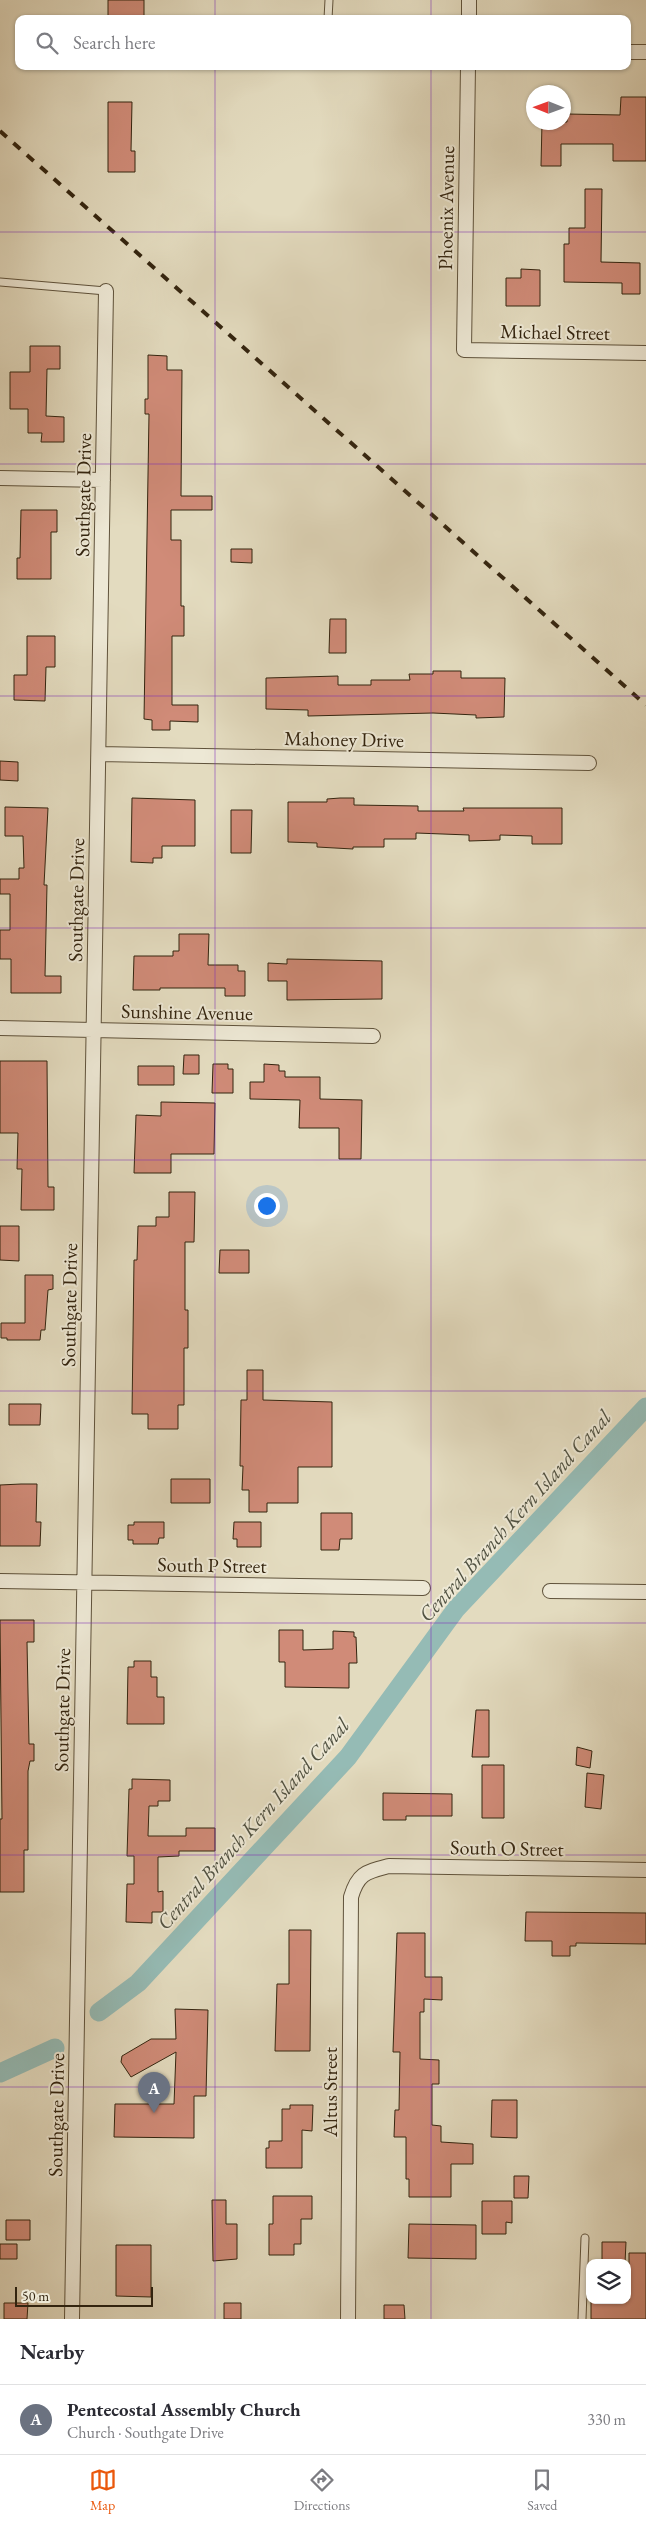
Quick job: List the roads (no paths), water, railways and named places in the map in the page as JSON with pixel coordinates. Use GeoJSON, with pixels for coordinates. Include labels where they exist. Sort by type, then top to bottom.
{"type":"FeatureCollection","features":[{"type":"Feature","properties":{"kind":"street"},"geometry":{"type":"LineString","coordinates":[[469,0],[469,15]]}},
{"type":"Feature","properties":{"kind":"street"},"geometry":{"type":"LineString","coordinates":[[631,52],[646,52]]}},
{"type":"Feature","properties":{"kind":"street","name":"Phoenix Avenue"},"geometry":{"type":"LineString","coordinates":[[464,350],[468,70]]}},
{"type":"Feature","properties":{"kind":"street","name":"Southgate Drive"},"geometry":{"type":"LineString","coordinates":[[72,2319],[106,291]]}},
{"type":"Feature","properties":{"kind":"street","name":"Michael Street"},"geometry":{"type":"LineString","coordinates":[[464,350],[646,353]]}},
{"type":"Feature","properties":{"kind":"street"},"geometry":{"type":"LineString","coordinates":[[0,478],[103,480]]}},
{"type":"Feature","properties":{"kind":"street","name":"Mahoney Drive"},"geometry":{"type":"LineString","coordinates":[[99,754],[589,763]]}},
{"type":"Feature","properties":{"kind":"street","name":"Sunshine Avenue"},"geometry":{"type":"LineString","coordinates":[[0,1028],[373,1036]]}},
{"type":"Feature","properties":{"kind":"street","name":"South P Street"},"geometry":{"type":"LineString","coordinates":[[0,1581],[423,1588]]}},
{"type":"Feature","properties":{"kind":"street"},"geometry":{"type":"LineString","coordinates":[[550,1591],[646,1592]]}},
{"type":"Feature","properties":{"kind":"street","name":"South O Street"},"geometry":{"type":"LineString","coordinates":[[368,1871],[390,1866],[646,1870]]}},
{"type":"Feature","properties":{"kind":"street","name":"Altus Street"},"geometry":{"type":"LineString","coordinates":[[348,2319],[351,1897],[356,1882],[368,1871]]}},
{"type":"Feature","properties":{"kind":"lane"},"geometry":{"type":"LineString","coordinates":[[328,15],[329,0]]}},
{"type":"Feature","properties":{"kind":"lane"},"geometry":{"type":"LineString","coordinates":[[0,282],[106,291]]}},
{"type":"Feature","properties":{"kind":"lane"},"geometry":{"type":"LineString","coordinates":[[582,2319],[585,2238]]}},
{"type":"Feature","properties":{"kind":"waterway","name":"Central Branch Kern Island Canal"},"geometry":{"type":"LineString","coordinates":[[99,2012],[138,1983],[348,1757],[456,1609],[646,1407]]}},
{"type":"Feature","properties":{"kind":"waterway","name":"Central Branch Kern Island Canal"},"geometry":{"type":"LineString","coordinates":[[0,2073],[55,2048]]}},
{"type":"Feature","properties":{"kind":"railway"},"geometry":{"type":"LineString","coordinates":[[0,131],[646,705]]}},
{"type":"Feature","properties":{"kind":"place","name":"Pentecostal Assembly Church"},"geometry":{"type":"Point","coordinates":[154,2113]}}]}
